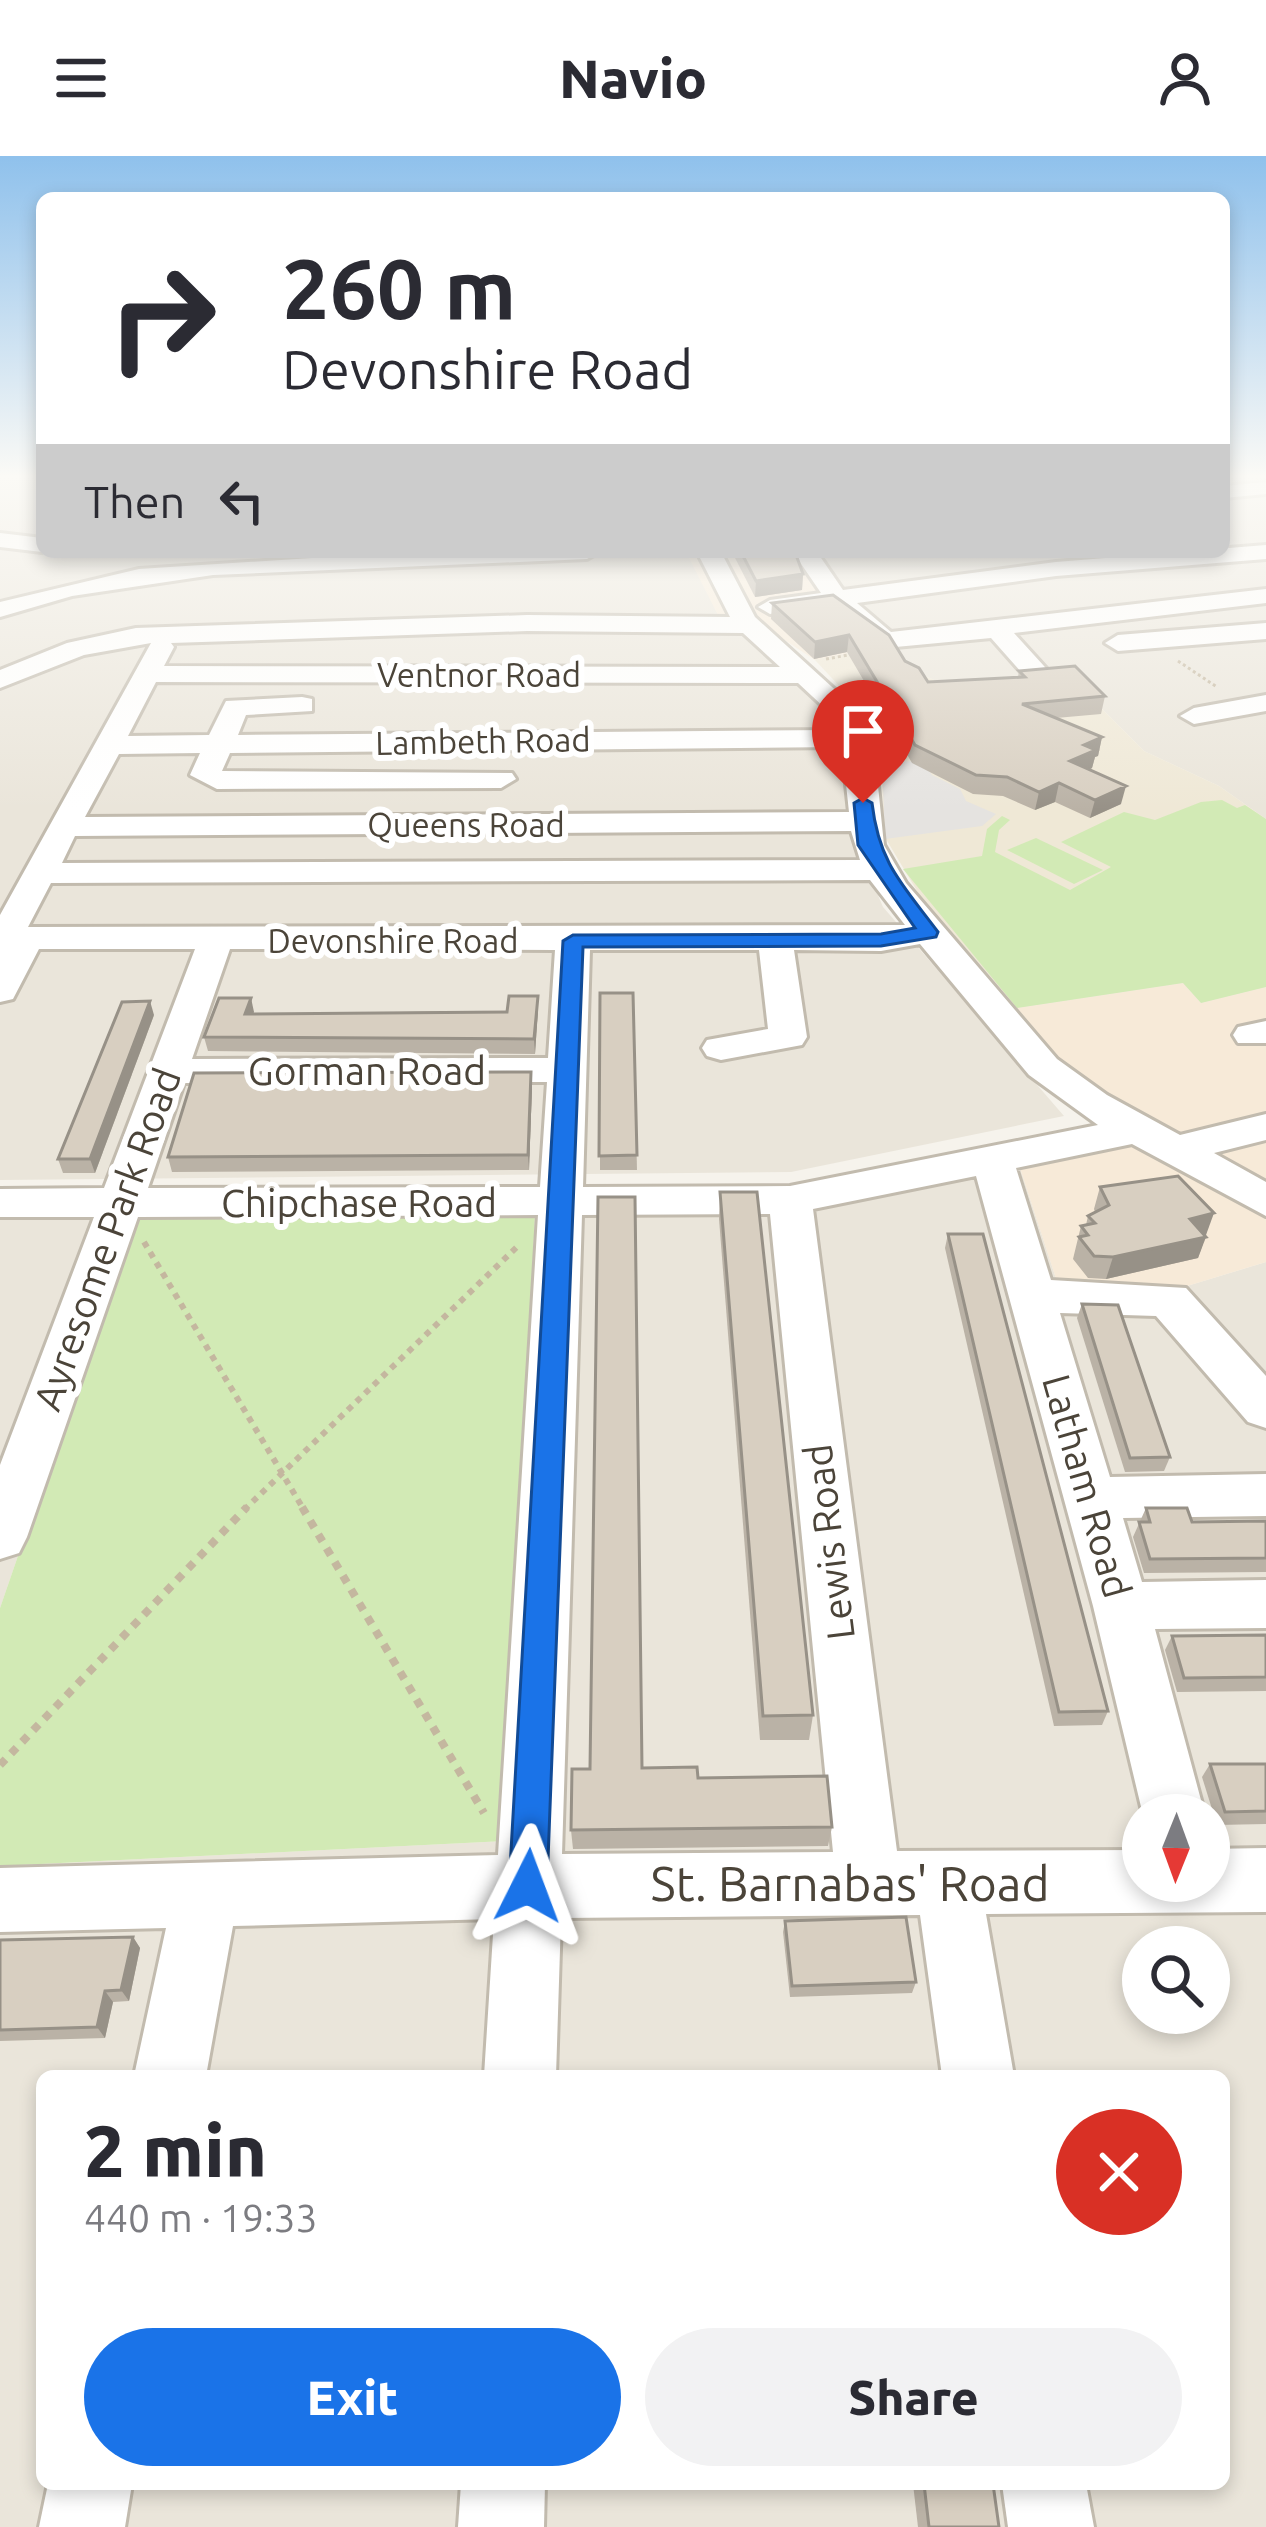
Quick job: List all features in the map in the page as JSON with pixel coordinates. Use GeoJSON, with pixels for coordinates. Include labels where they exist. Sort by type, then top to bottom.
{"type":"FeatureCollection","features":[{"type":"Feature","properties":{"kind":"street"},"geometry":{"type":"LineString","coordinates":[[0,610],[80,589]]}},
{"type":"Feature","properties":{"kind":"street"},"geometry":{"type":"LineString","coordinates":[[728,589],[744,618],[779,649],[821,655],[860,638],[871,646],[997,629],[1041,677]]}},
{"type":"Feature","properties":{"kind":"street"},"geometry":{"type":"LineString","coordinates":[[831,589],[885,640],[1065,615],[1266,596]]}},
{"type":"Feature","properties":{"kind":"street"},"geometry":{"type":"LineString","coordinates":[[0,680],[104,640],[744,618],[836,597],[902,589]]}},
{"type":"Feature","properties":{"kind":"street"},"geometry":{"type":"LineString","coordinates":[[1118,643],[1162,648],[1266,631]]}},
{"type":"Feature","properties":{"kind":"street"},"geometry":{"type":"LineString","coordinates":[[0,991],[10,938],[167,635]]}},
{"type":"Feature","properties":{"kind":"street"},"geometry":{"type":"LineString","coordinates":[[821,655],[855,737],[868,845],[928,932],[1069,1092],[1181,1148],[1266,1202]]}},
{"type":"Feature","properties":{"kind":"street","name":"Ventnor Road"},"geometry":{"type":"LineString","coordinates":[[150,674],[513,675],[821,655]]}},
{"type":"Feature","properties":{"kind":"street"},"geometry":{"type":"LineString","coordinates":[[492,941],[497,825],[513,675]]}},
{"type":"Feature","properties":{"kind":"street"},"geometry":{"type":"LineString","coordinates":[[1222,690],[1256,706]]}},
{"type":"Feature","properties":{"kind":"street"},"geometry":{"type":"LineString","coordinates":[[328,705],[239,705],[205,776],[217,780],[501,779]]}},
{"type":"Feature","properties":{"kind":"street"},"geometry":{"type":"LineString","coordinates":[[1194,716],[1256,706]]}},
{"type":"Feature","properties":{"kind":"street","name":"Lambeth Road"},"geometry":{"type":"LineString","coordinates":[[111,746],[855,737]]}},
{"type":"Feature","properties":{"kind":"street","name":"Queens Road"},"geometry":{"type":"LineString","coordinates":[[68,827],[864,821]]}},
{"type":"Feature","properties":{"kind":"street"},"geometry":{"type":"LineString","coordinates":[[44,873],[882,870]]}},
{"type":"Feature","properties":{"kind":"street","name":"Devonshire Road"},"geometry":{"type":"LineString","coordinates":[[10,938],[881,940],[928,932]]}},
{"type":"Feature","properties":{"kind":"street"},"geometry":{"type":"LineString","coordinates":[[721,1048],[788,1037],[775,940]]}},
{"type":"Feature","properties":{"kind":"street"},"geometry":{"type":"LineString","coordinates":[[520,2070],[573,941]]}},
{"type":"Feature","properties":{"kind":"street","name":"Ayresome Park Road"},"geometry":{"type":"LineString","coordinates":[[0,1537],[215,942]]}},
{"type":"Feature","properties":{"kind":"street","name":"Gorman Road"},"geometry":{"type":"LineString","coordinates":[[166,1071],[567,1070]]}},
{"type":"Feature","properties":{"kind":"street"},"geometry":{"type":"LineString","coordinates":[[1181,1148],[1266,1127]]}},
{"type":"Feature","properties":{"kind":"street","name":"Chipchase Road"},"geometry":{"type":"LineString","coordinates":[[0,1203],[790,1200],[1142,1129]]}},
{"type":"Feature","properties":{"kind":"street","name":"Latham Road"},"geometry":{"type":"LineString","coordinates":[[993,1160],[1121,1606],[1169,1794]]}},
{"type":"Feature","properties":{"kind":"street","name":"Lewis Road"},"geometry":{"type":"LineString","coordinates":[[790,1200],[869,1884]]}},
{"type":"Feature","properties":{"kind":"street"},"geometry":{"type":"LineString","coordinates":[[1032,1296],[1168,1300],[1266,1409]]}},
{"type":"Feature","properties":{"kind":"street"},"geometry":{"type":"LineString","coordinates":[[1090,1498],[1266,1495]]}},
{"type":"Feature","properties":{"kind":"street"},"geometry":{"type":"LineString","coordinates":[[1121,1606],[1266,1604]]}},
{"type":"Feature","properties":{"kind":"street"},"geometry":{"type":"LineString","coordinates":[[1230,1881],[1266,1880]]}},
{"type":"Feature","properties":{"kind":"street","name":"St. Barnabas' Road"},"geometry":{"type":"LineString","coordinates":[[0,1900],[528,1886],[1122,1882]]}},
{"type":"Feature","properties":{"kind":"street"},"geometry":{"type":"LineString","coordinates":[[948,1883],[977,2070]]}},
{"type":"Feature","properties":{"kind":"street"},"geometry":{"type":"LineString","coordinates":[[171,2070],[205,1897]]}},
{"type":"Feature","properties":{"kind":"street"},"geometry":{"type":"LineString","coordinates":[[82,2527],[89,2490]]}},
{"type":"Feature","properties":{"kind":"street"},"geometry":{"type":"LineString","coordinates":[[501,2527],[503,2490]]}},
{"type":"Feature","properties":{"kind":"street"},"geometry":{"type":"LineString","coordinates":[[1045,2490],[1051,2527]]}},
{"type":"Feature","properties":{"kind":"path"},"geometry":{"type":"LineString","coordinates":[[1162,648],[1222,690]]}},
{"type":"Feature","properties":{"kind":"path"},"geometry":{"type":"LineString","coordinates":[[821,655],[865,655]]}},
{"type":"Feature","properties":{"kind":"path"},"geometry":{"type":"LineString","coordinates":[[121,1203],[528,1886]]}},
{"type":"Feature","properties":{"kind":"path"},"geometry":{"type":"LineString","coordinates":[[0,1765],[280,1473],[562,1204]]}},
{"type":"Feature","properties":{"kind":"shaded area"},"geometry":{"type":"Polygon","coordinates":[[[0,589],[719,589],[741,633],[826,702],[842,749],[856,844],[883,907],[1064,1116],[791,1172],[0,1180],[0,589]]]}},
{"type":"Feature","properties":{"kind":"shaded area"},"geometry":{"type":"Polygon","coordinates":[[[705,589],[830,589],[864,650],[815,660],[760,624],[724,627],[705,589]]]}},
{"type":"Feature","properties":{"kind":"shaded area"},"geometry":{"type":"Polygon","coordinates":[[[754,589],[1266,589],[1266,819],[1219,786],[1144,751],[1071,678],[967,694],[864,650],[815,660],[754,589]]]}},
{"type":"Feature","properties":{"kind":"shaded area"},"geometry":{"type":"Polygon","coordinates":[[[864,650],[967,694],[1071,678],[1144,751],[1219,786],[1266,819],[1266,987],[1201,1003],[1183,983],[1017,1008],[920,896],[883,834],[882,758],[857,705],[815,660],[864,650]]]}},
{"type":"Feature","properties":{"kind":"shaded area"},"geometry":{"type":"Polygon","coordinates":[[[924,761],[932,775],[960,789],[966,801],[996,814],[982,826],[885,839],[882,762],[924,761]]]}},
{"type":"Feature","properties":{"kind":"shaded area"},"geometry":{"type":"Polygon","coordinates":[[[1183,983],[1201,1003],[1266,987],[1266,1262],[1164,1293],[1063,1300],[1020,1168],[1109,1144],[1017,1008],[1183,983]]]}},
{"type":"Feature","properties":{"kind":"shaded area"},"geometry":{"type":"Polygon","coordinates":[[[1020,1168],[1063,1300],[1164,1293],[1266,1262],[1266,2527],[0,2527],[0,1866],[505,1841],[535,1215],[826,1196],[1020,1168]]]}},
{"type":"Feature","properties":{"kind":"shaded area"},"geometry":{"type":"Polygon","coordinates":[[[0,1214],[135,1217],[0,1608],[0,1214]]]}},
{"type":"Feature","properties":{"kind":"green space"},"geometry":{"type":"Polygon","coordinates":[[[1222,800],[1237,808],[1245,805],[1266,819],[1266,987],[1201,1003],[1183,983],[1017,1008],[903,869],[982,856],[987,829],[1002,816],[1010,820],[999,830],[995,852],[1070,890],[1111,867],[1061,842],[1124,812],[1155,820],[1201,802],[1222,800]]]}},
{"type":"Feature","properties":{"kind":"green space"},"geometry":{"type":"Polygon","coordinates":[[[1036,838],[1103,870],[1074,884],[1007,850],[1036,838]]]}},
{"type":"Feature","properties":{"kind":"green space"},"geometry":{"type":"Polygon","coordinates":[[[535,1215],[505,1841],[0,1866],[0,1608],[135,1217],[535,1215]]]}},
{"type":"Feature","properties":{"kind":"building"},"geometry":{"type":"Polygon","coordinates":[[[833,595],[889,635],[905,661],[919,668],[928,682],[1025,677],[1019,671],[1075,666],[1105,696],[1022,704],[1102,737],[1084,745],[1096,750],[1070,761],[1126,786],[1095,800],[1059,783],[1039,792],[1007,777],[976,775],[915,745],[849,635],[815,642],[772,603],[833,595]]]}},
{"type":"Feature","properties":{"kind":"building"},"geometry":{"type":"Polygon","coordinates":[[[600,993],[633,993],[637,1155],[599,1156],[600,993]]]}},
{"type":"Feature","properties":{"kind":"building"},"geometry":{"type":"Polygon","coordinates":[[[509,996],[538,996],[534,1039],[204,1037],[219,998],[251,998],[245,1014],[507,1012],[509,996]]]}},
{"type":"Feature","properties":{"kind":"building"},"geometry":{"type":"Polygon","coordinates":[[[150,1001],[90,1159],[58,1159],[122,1002],[150,1001]]]}},
{"type":"Feature","properties":{"kind":"building"},"geometry":{"type":"Polygon","coordinates":[[[531,1072],[528,1155],[168,1157],[194,1073],[531,1072]]]}},
{"type":"Feature","properties":{"kind":"building"},"geometry":{"type":"Polygon","coordinates":[[[1178,1176],[1214,1213],[1190,1219],[1206,1237],[1113,1257],[1094,1256],[1079,1237],[1088,1235],[1081,1226],[1095,1223],[1088,1216],[1109,1205],[1100,1187],[1178,1176]]]}},
{"type":"Feature","properties":{"kind":"building"},"geometry":{"type":"Polygon","coordinates":[[[720,1192],[757,1192],[813,1715],[763,1716],[720,1192]]]}},
{"type":"Feature","properties":{"kind":"building"},"geometry":{"type":"Polygon","coordinates":[[[598,1197],[635,1197],[642,1768],[697,1767],[698,1778],[827,1776],[832,1827],[571,1830],[572,1769],[590,1769],[598,1197]]]}},
{"type":"Feature","properties":{"kind":"building"},"geometry":{"type":"Polygon","coordinates":[[[948,1234],[983,1234],[1108,1711],[1059,1712],[948,1234]]]}},
{"type":"Feature","properties":{"kind":"building"},"geometry":{"type":"Polygon","coordinates":[[[1082,1304],[1118,1305],[1170,1457],[1130,1458],[1082,1304]]]}},
{"type":"Feature","properties":{"kind":"building"},"geometry":{"type":"Polygon","coordinates":[[[1146,1508],[1187,1508],[1192,1522],[1266,1521],[1266,1558],[1150,1559],[1139,1522],[1150,1522],[1146,1508]]]}},
{"type":"Feature","properties":{"kind":"building"},"geometry":{"type":"Polygon","coordinates":[[[1266,1635],[1266,1677],[1184,1678],[1172,1636],[1266,1635]]]}},
{"type":"Feature","properties":{"kind":"building"},"geometry":{"type":"Polygon","coordinates":[[[1210,1764],[1266,1764],[1266,1811],[1230,1812],[1230,1794],[1219,1794],[1210,1764]]]}},
{"type":"Feature","properties":{"kind":"building"},"geometry":{"type":"Polygon","coordinates":[[[906,1917],[916,1982],[792,1986],[785,1921],[906,1917]]]}},
{"type":"Feature","properties":{"kind":"building"},"geometry":{"type":"Polygon","coordinates":[[[133,1937],[121,1990],[105,1991],[97,2027],[0,2030],[0,1940],[133,1937]]]}},
{"type":"Feature","properties":{"kind":"building"},"geometry":{"type":"Polygon","coordinates":[[[925,2490],[994,2490],[999,2527],[929,2527],[925,2490]]]}},
{"type":"Feature","properties":{"kind":"route"},"geometry":{"type":"LineString","coordinates":[[528,1886],[573,941],[881,940],[928,932],[891,887],[868,845],[863,803]]}}]}
